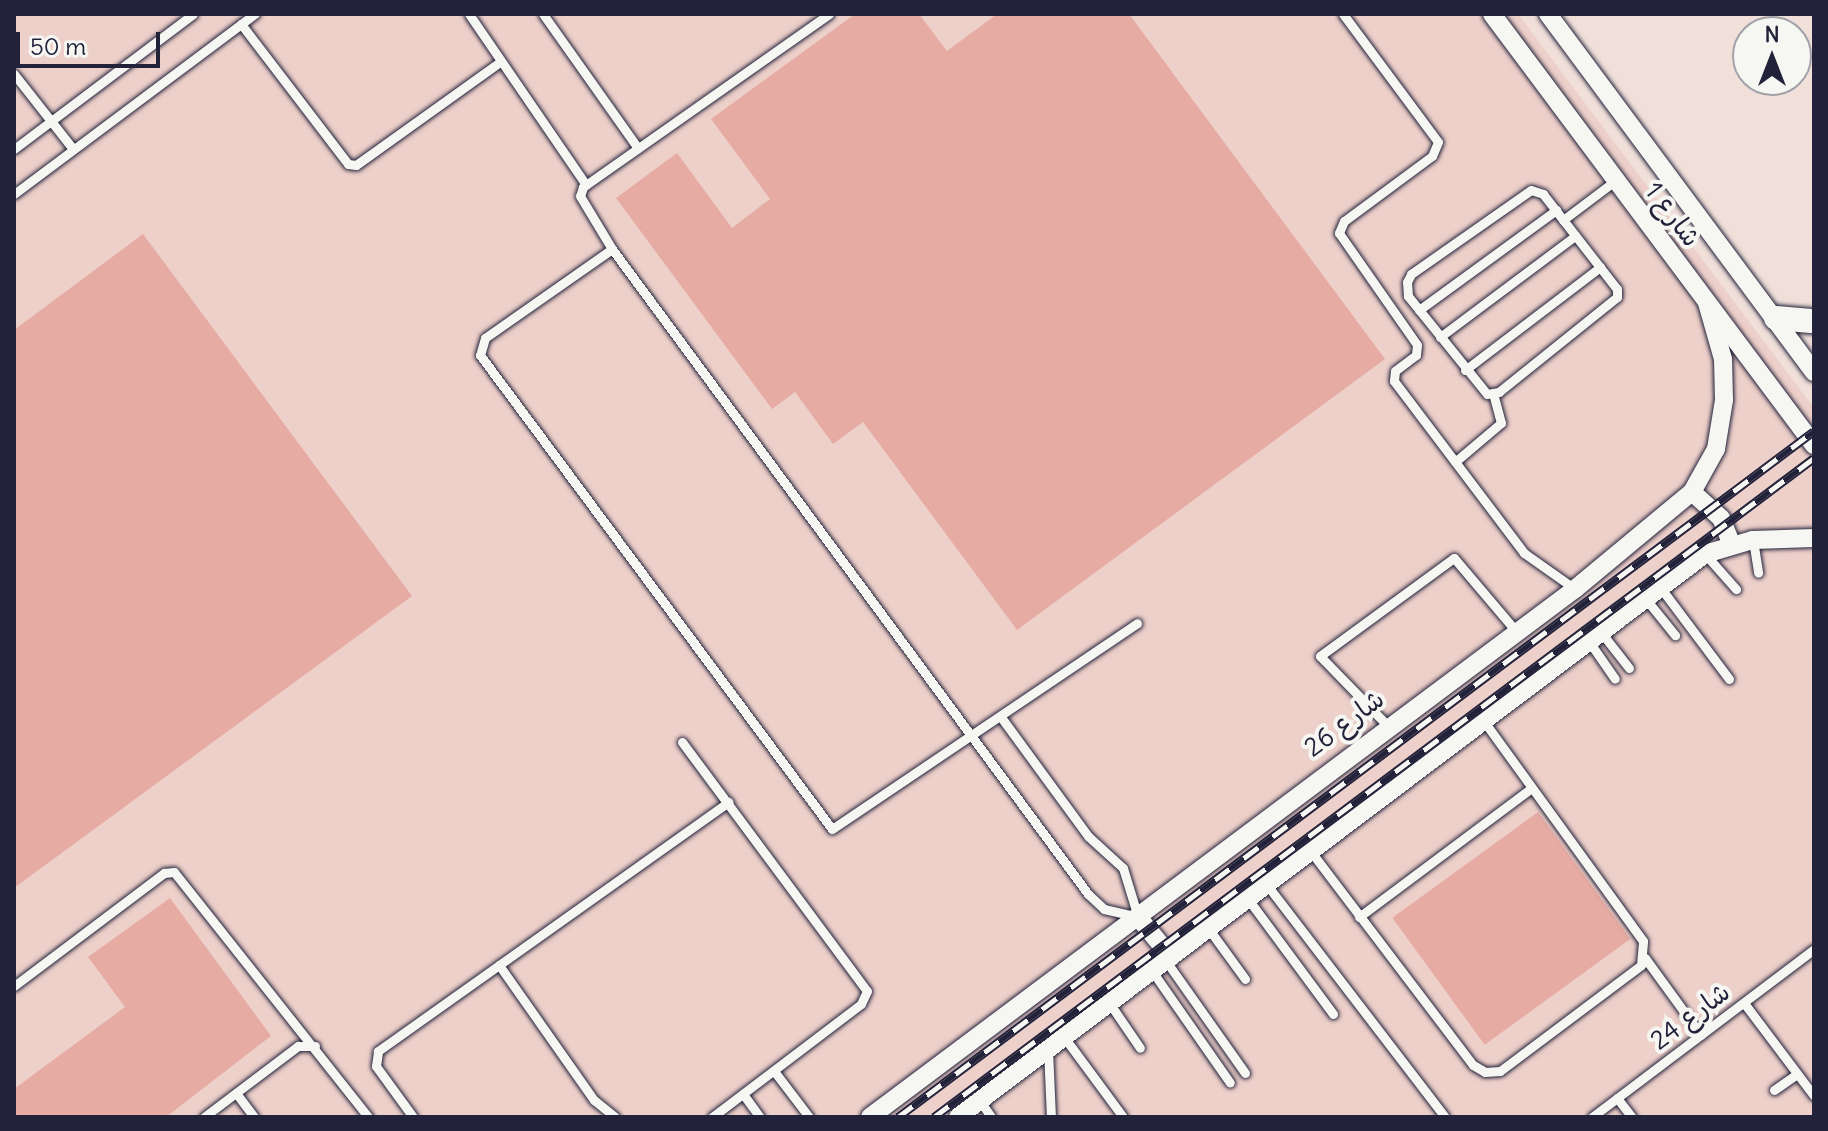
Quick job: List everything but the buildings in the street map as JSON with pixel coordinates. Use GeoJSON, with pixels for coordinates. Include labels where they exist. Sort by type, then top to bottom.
{"type":"FeatureCollection","features":[{"type":"Feature","properties":{"kind":"main road"},"geometry":{"type":"LineString","coordinates":[[1776,318],[1814,321]]}},
{"type":"Feature","properties":{"kind":"street","name":"شارع 1"},"geometry":{"type":"LineString","coordinates":[[1492,14],[1814,445]]}},
{"type":"Feature","properties":{"kind":"street","name":"شارع 1"},"geometry":{"type":"LineString","coordinates":[[1548,14],[1814,372]]}},
{"type":"Feature","properties":{"kind":"street","name":"شارع 26"},"geometry":{"type":"LineString","coordinates":[[870,1117],[1138,917],[1387,725],[1575,589],[1692,492],[1716,449],[1723,420],[1723,359],[1707,303]]}},
{"type":"Feature","properties":{"kind":"street"},"geometry":{"type":"LineString","coordinates":[[1692,492],[1721,518],[1731,543]]}},
{"type":"Feature","properties":{"kind":"street"},"geometry":{"type":"LineString","coordinates":[[958,1117],[1705,554],[1731,543],[1814,538]]}},
{"type":"Feature","properties":{"kind":"street"},"geometry":{"type":"LineString","coordinates":[[1138,917],[1163,963]]}},
{"type":"Feature","properties":{"kind":"lane"},"geometry":{"type":"LineString","coordinates":[[14,149],[193,14]]}},
{"type":"Feature","properties":{"kind":"lane"},"geometry":{"type":"LineString","coordinates":[[14,194],[255,14]]}},
{"type":"Feature","properties":{"kind":"lane"},"geometry":{"type":"LineString","coordinates":[[469,14],[586,185]]}},
{"type":"Feature","properties":{"kind":"lane"},"geometry":{"type":"LineString","coordinates":[[543,14],[638,148]]}},
{"type":"Feature","properties":{"kind":"lane"},"geometry":{"type":"LineString","coordinates":[[829,14],[586,185],[581,199],[612,249],[1095,902],[1138,917]]}},
{"type":"Feature","properties":{"kind":"lane"},"geometry":{"type":"LineString","coordinates":[[1343,14],[1438,142],[1432,156],[1344,221],[1339,233],[1416,341],[1416,355],[1395,371],[1394,381],[1524,553],[1575,589]]}},
{"type":"Feature","properties":{"kind":"lane"},"geometry":{"type":"LineString","coordinates":[[241,24],[348,164],[356,165],[501,61]]}},
{"type":"Feature","properties":{"kind":"lane"},"geometry":{"type":"LineString","coordinates":[[14,74],[73,149]]}},
{"type":"Feature","properties":{"kind":"lane"},"geometry":{"type":"LineString","coordinates":[[1563,220],[1616,180]]}},
{"type":"Feature","properties":{"kind":"lane"},"geometry":{"type":"LineString","coordinates":[[1526,191],[1540,191],[1617,289],[1615,301],[1493,394],[1482,391],[1408,296],[1409,278],[1526,191]]}},
{"type":"Feature","properties":{"kind":"lane"},"geometry":{"type":"LineString","coordinates":[[1419,310],[1556,210]]}},
{"type":"Feature","properties":{"kind":"lane"},"geometry":{"type":"LineString","coordinates":[[1440,337],[1575,236]]}},
{"type":"Feature","properties":{"kind":"lane"},"geometry":{"type":"LineString","coordinates":[[612,249],[485,338],[482,358],[826,826],[838,829],[1137,623]]}},
{"type":"Feature","properties":{"kind":"lane"},"geometry":{"type":"LineString","coordinates":[[1465,370],[1600,267]]}},
{"type":"Feature","properties":{"kind":"lane"},"geometry":{"type":"LineString","coordinates":[[1456,461],[1501,423],[1493,394]]}},
{"type":"Feature","properties":{"kind":"lane"},"geometry":{"type":"LineString","coordinates":[[1753,540],[1758,573]]}},
{"type":"Feature","properties":{"kind":"lane"},"geometry":{"type":"LineString","coordinates":[[1705,554],[1736,589]]}},
{"type":"Feature","properties":{"kind":"lane"},"geometry":{"type":"LineString","coordinates":[[1387,725],[1320,656],[1454,558],[1516,631]]}},
{"type":"Feature","properties":{"kind":"lane"},"geometry":{"type":"LineString","coordinates":[[1660,587],[1729,679]]}},
{"type":"Feature","properties":{"kind":"lane"},"geometry":{"type":"LineString","coordinates":[[1645,598],[1675,635]]}},
{"type":"Feature","properties":{"kind":"lane"},"geometry":{"type":"LineString","coordinates":[[1594,635],[1629,668]]}},
{"type":"Feature","properties":{"kind":"lane"},"geometry":{"type":"LineString","coordinates":[[1594,635],[1615,679]]}},
{"type":"Feature","properties":{"kind":"lane"},"geometry":{"type":"LineString","coordinates":[[1001,717],[1088,836],[1123,868],[1138,917]]}},
{"type":"Feature","properties":{"kind":"lane"},"geometry":{"type":"LineString","coordinates":[[1483,720],[1643,941],[1645,958],[1701,1035]]}},
{"type":"Feature","properties":{"kind":"lane"},"geometry":{"type":"LineString","coordinates":[[682,742],[867,991],[861,1004],[712,1117]]}},
{"type":"Feature","properties":{"kind":"lane"},"geometry":{"type":"LineString","coordinates":[[1359,917],[1530,789]]}},
{"type":"Feature","properties":{"kind":"lane"},"geometry":{"type":"LineString","coordinates":[[413,1117],[376,1066],[378,1051],[728,802]]}},
{"type":"Feature","properties":{"kind":"lane"},"geometry":{"type":"LineString","coordinates":[[1312,853],[1473,1065],[1485,1072],[1500,1071],[1645,958]]}},
{"type":"Feature","properties":{"kind":"lane"},"geometry":{"type":"LineString","coordinates":[[14,986],[164,873],[174,872],[315,1046],[368,1117]]}},
{"type":"Feature","properties":{"kind":"lane"},"geometry":{"type":"LineString","coordinates":[[1267,885],[1445,1117]]}},
{"type":"Feature","properties":{"kind":"lane"},"geometry":{"type":"LineString","coordinates":[[1248,899],[1333,1014]]}},
{"type":"Feature","properties":{"kind":"lane"},"geometry":{"type":"LineString","coordinates":[[1208,928],[1245,979]]}},
{"type":"Feature","properties":{"kind":"lane","name":"شارع 24"},"geometry":{"type":"LineString","coordinates":[[1599,1115],[1617,1098],[1814,949]]}},
{"type":"Feature","properties":{"kind":"lane"},"geometry":{"type":"LineString","coordinates":[[1163,963],[1245,1073]]}},
{"type":"Feature","properties":{"kind":"lane"},"geometry":{"type":"LineString","coordinates":[[1163,963],[1230,1083]]}},
{"type":"Feature","properties":{"kind":"lane"},"geometry":{"type":"LineString","coordinates":[[499,965],[594,1100],[615,1117]]}},
{"type":"Feature","properties":{"kind":"lane"},"geometry":{"type":"LineString","coordinates":[[1744,1003],[1814,1096]]}},
{"type":"Feature","properties":{"kind":"lane"},"geometry":{"type":"LineString","coordinates":[[1110,1004],[1140,1048]]}},
{"type":"Feature","properties":{"kind":"lane"},"geometry":{"type":"LineString","coordinates":[[1064,1037],[1123,1117]]}},
{"type":"Feature","properties":{"kind":"lane"},"geometry":{"type":"LineString","coordinates":[[204,1117],[304,1043],[315,1046]]}},
{"type":"Feature","properties":{"kind":"lane"},"geometry":{"type":"LineString","coordinates":[[1048,1049],[1051,1117]]}},
{"type":"Feature","properties":{"kind":"lane"},"geometry":{"type":"LineString","coordinates":[[774,1071],[809,1117]]}},
{"type":"Feature","properties":{"kind":"lane"},"geometry":{"type":"LineString","coordinates":[[1774,1090],[1797,1074]]}},
{"type":"Feature","properties":{"kind":"lane"},"geometry":{"type":"LineString","coordinates":[[236,1093],[254,1117]]}},
{"type":"Feature","properties":{"kind":"lane"},"geometry":{"type":"LineString","coordinates":[[743,1094],[760,1117]]}},
{"type":"Feature","properties":{"kind":"lane"},"geometry":{"type":"LineString","coordinates":[[1617,1098],[1632,1117]]}},
{"type":"Feature","properties":{"kind":"lane"},"geometry":{"type":"LineString","coordinates":[[980,1101],[991,1117]]}},
{"type":"Feature","properties":{"kind":"shaded area"},"geometry":{"type":"Polygon","coordinates":[[[14,14],[1518,14],[1814,408],[1814,1117],[14,1117],[14,14]]]}},
{"type":"Feature","properties":{"kind":"railway"},"geometry":{"type":"LineString","coordinates":[[898,1117],[1814,431]]}},
{"type":"Feature","properties":{"kind":"railway"},"geometry":{"type":"LineString","coordinates":[[934,1117],[1814,458]]}}]}
